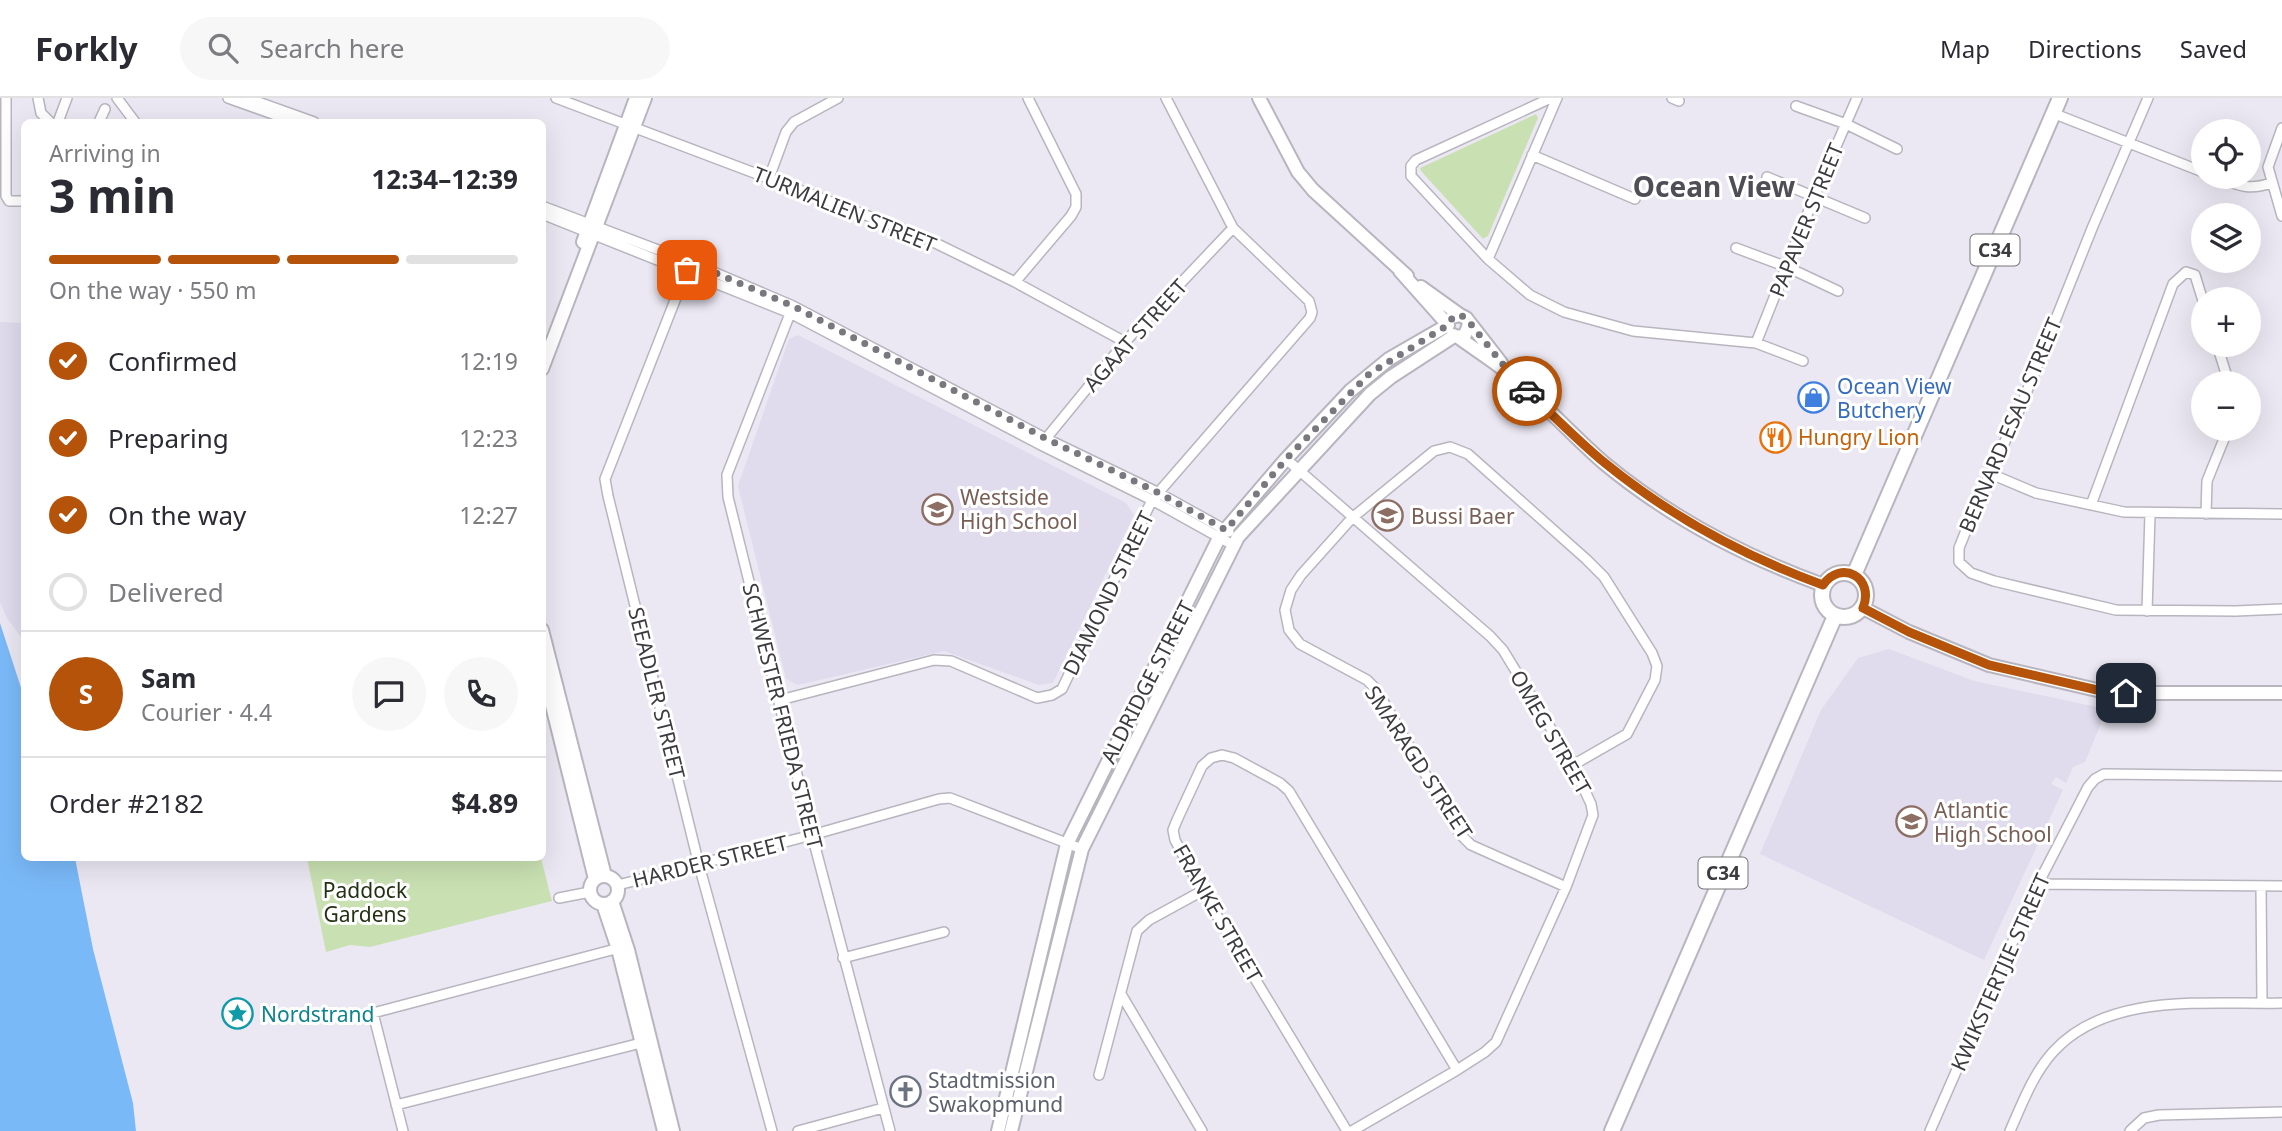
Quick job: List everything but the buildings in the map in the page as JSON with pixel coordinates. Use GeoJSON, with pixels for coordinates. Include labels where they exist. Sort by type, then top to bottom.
{"type":"FeatureCollection","features":[{"type":"Feature","properties":{"kind":"main road","name":"C34"},"geometry":{"type":"LineString","coordinates":[[1854,575],[2060,98]]}},
{"type":"Feature","properties":{"kind":"main road"},"geometry":{"type":"LineString","coordinates":[[1835,574],[1854,575],[1861,580],[1866,592],[1863,608],[1848,617],[1835,616],[1823,604],[1823,585],[1835,574]]}},
{"type":"Feature","properties":{"kind":"main road","name":"C34"},"geometry":{"type":"LineString","coordinates":[[1612,1131],[1835,616]]}},
{"type":"Feature","properties":{"kind":"street"},"geometry":{"type":"LineString","coordinates":[[6,98],[6,196],[9,201],[21,201]]}},
{"type":"Feature","properties":{"kind":"street"},"geometry":{"type":"LineString","coordinates":[[38,98],[41,113],[47,119]]}},
{"type":"Feature","properties":{"kind":"street"},"geometry":{"type":"LineString","coordinates":[[59,119],[67,98]]}},
{"type":"Feature","properties":{"kind":"street"},"geometry":{"type":"LineString","coordinates":[[117,98],[133,119]]}},
{"type":"Feature","properties":{"kind":"street"},"geometry":{"type":"LineString","coordinates":[[228,98],[287,119]]}},
{"type":"Feature","properties":{"kind":"street"},"geometry":{"type":"LineString","coordinates":[[247,98],[306,119]]}},
{"type":"Feature","properties":{"kind":"street","name":"TURMALIEN STREET"},"geometry":{"type":"LineString","coordinates":[[556,98],[920,236],[1015,282],[1125,342]]}},
{"type":"Feature","properties":{"kind":"street"},"geometry":{"type":"LineString","coordinates":[[630,126],[636,98]]}},
{"type":"Feature","properties":{"kind":"street"},"geometry":{"type":"LineString","coordinates":[[546,358],[630,126],[645,98]]}},
{"type":"Feature","properties":{"kind":"street"},"geometry":{"type":"LineString","coordinates":[[769,178],[786,132],[794,122],[838,98]]}},
{"type":"Feature","properties":{"kind":"street"},"geometry":{"type":"LineString","coordinates":[[1015,282],[1071,216],[1076,206],[1076,194],[1028,98]]}},
{"type":"Feature","properties":{"kind":"street","name":"DIAMOND STREET"},"geometry":{"type":"LineString","coordinates":[[780,700],[934,660],[950,661],[1037,698],[1052,695],[1062,689],[1155,496],[1310,318],[1312,312],[1309,301],[1233,228],[1166,98]]}},
{"type":"Feature","properties":{"kind":"street"},"geometry":{"type":"LineString","coordinates":[[1260,98],[1298,172],[1313,190],[1400,271],[1465,320],[1513,377]]}},
{"type":"Feature","properties":{"kind":"street"},"geometry":{"type":"LineString","coordinates":[[1551,98],[1416,160],[1411,166],[1411,176],[1488,259],[1530,295],[1564,312],[1633,331],[1756,342],[1803,361]]}},
{"type":"Feature","properties":{"kind":"street"},"geometry":{"type":"LineString","coordinates":[[1488,259],[1557,98]]}},
{"type":"Feature","properties":{"kind":"street","name":"PAPAVER STREET"},"geometry":{"type":"LineString","coordinates":[[1756,342],[1857,98]]}},
{"type":"Feature","properties":{"kind":"street","name":"BERNARD ESAU STREET"},"geometry":{"type":"LineString","coordinates":[[2148,98],[2088,238],[2021,406],[1959,548],[1959,562],[1971,573],[1994,581],[2116,610],[2282,609]]}},
{"type":"Feature","properties":{"kind":"street"},"geometry":{"type":"LineString","coordinates":[[1796,106],[1846,124],[1897,149]]}},
{"type":"Feature","properties":{"kind":"street"},"geometry":{"type":"LineString","coordinates":[[100,119],[105,109]]}},
{"type":"Feature","properties":{"kind":"street"},"geometry":{"type":"LineString","coordinates":[[2054,114],[2191,167]]}},
{"type":"Feature","properties":{"kind":"street"},"geometry":{"type":"LineString","coordinates":[[2282,128],[2268,167],[2282,216]]}},
{"type":"Feature","properties":{"kind":"street"},"geometry":{"type":"LineString","coordinates":[[1532,155],[1635,199]]}},
{"type":"Feature","properties":{"kind":"street"},"geometry":{"type":"LineString","coordinates":[[1766,177],[1815,195],[1865,218]]}},
{"type":"Feature","properties":{"kind":"street"},"geometry":{"type":"LineString","coordinates":[[2261,186],[2271,183]]}},
{"type":"Feature","properties":{"kind":"street"},"geometry":{"type":"LineString","coordinates":[[546,208],[792,309],[1043,442],[1155,496],[1236,541]]}},
{"type":"Feature","properties":{"kind":"street"},"geometry":{"type":"LineString","coordinates":[[546,215],[592,229]]}},
{"type":"Feature","properties":{"kind":"street","name":"AGAAT STREET"},"geometry":{"type":"LineString","coordinates":[[1043,442],[1125,342],[1233,228]]}},
{"type":"Feature","properties":{"kind":"street"},"geometry":{"type":"LineString","coordinates":[[546,338],[592,229]]}},
{"type":"Feature","properties":{"kind":"street"},"geometry":{"type":"LineString","coordinates":[[1736,248],[1787,267],[1838,291]]}},
{"type":"Feature","properties":{"kind":"street","name":"SEEADLER STREET"},"geometry":{"type":"LineString","coordinates":[[688,266],[606,479],[699,865],[772,1131]]}},
{"type":"Feature","properties":{"kind":"street"},"geometry":{"type":"LineString","coordinates":[[1400,271],[1453,333],[1513,377],[1604,462],[1652,498],[1711,534],[1768,564],[1823,585]]}},
{"type":"Feature","properties":{"kind":"street"},"geometry":{"type":"LineString","coordinates":[[2091,505],[2173,284],[2186,272],[2195,275],[2199,287]]}},
{"type":"Feature","properties":{"kind":"street","name":"SCHWESTER FRIEDA STREET"},"geometry":{"type":"LineString","coordinates":[[792,309],[727,475],[728,497],[812,835],[890,1131]]}},
{"type":"Feature","properties":{"kind":"street"},"geometry":{"type":"LineString","coordinates":[[1453,333],[1450,319],[1465,320]]}},
{"type":"Feature","properties":{"kind":"street"},"geometry":{"type":"LineString","coordinates":[[1453,333],[1468,332],[1465,320]]}},
{"type":"Feature","properties":{"kind":"street","name":"ALDRIDGE STREET"},"geometry":{"type":"LineString","coordinates":[[998,1131],[1067,844],[1223,533],[1286,459],[1369,374],[1453,333]]}},
{"type":"Feature","properties":{"kind":"street","name":"ALDRIDGE STREET"},"geometry":{"type":"LineString","coordinates":[[1011,1131],[1082,849],[1236,541],[1370,394],[1453,333]]}},
{"type":"Feature","properties":{"kind":"street"},"geometry":{"type":"LineString","coordinates":[[2206,514],[2207,481],[2223,441]]}},
{"type":"Feature","properties":{"kind":"street","name":"SMARAGD STREET"},"geometry":{"type":"LineString","coordinates":[[1566,887],[1471,845],[1460,834],[1376,689],[1367,680],[1300,644],[1289,630],[1285,610],[1291,590],[1301,575],[1352,517],[1434,450],[1450,447],[1468,454],[1604,577],[1652,653],[1657,666],[1655,680],[1627,734],[1573,765]]}},
{"type":"Feature","properties":{"kind":"street","name":"OMEG STREET"},"geometry":{"type":"LineString","coordinates":[[1286,459],[1503,650],[1573,765],[1591,804],[1593,816],[1566,887],[1496,1042],[1457,1070],[1350,1131]]}},
{"type":"Feature","properties":{"kind":"street"},"geometry":{"type":"LineString","coordinates":[[1991,474],[2036,493],[2124,512],[2282,514]]}},
{"type":"Feature","properties":{"kind":"street"},"geometry":{"type":"LineString","coordinates":[[2147,611],[2150,514]]}},
{"type":"Feature","properties":{"kind":"street"},"geometry":{"type":"LineString","coordinates":[[1863,608],[1909,632],[1989,665],[2110,693],[2282,693]]}},
{"type":"Feature","properties":{"kind":"street"},"geometry":{"type":"LineString","coordinates":[[546,647],[600,877]]}},
{"type":"Feature","properties":{"kind":"street"},"geometry":{"type":"LineString","coordinates":[[546,680],[600,877]]}},
{"type":"Feature","properties":{"kind":"street","name":"FRANKE STREET"},"geometry":{"type":"LineString","coordinates":[[1350,1131],[1202,891],[1175,840],[1173,830],[1202,766],[1211,758],[1222,755],[1234,758],[1280,783],[1289,791],[1457,1070]]}},
{"type":"Feature","properties":{"kind":"street","name":"KWIKSTERTJIE STREET"},"geometry":{"type":"LineString","coordinates":[[1930,1131],[2038,884],[2083,794],[2095,779],[2104,774],[2282,776]]}},
{"type":"Feature","properties":{"kind":"street","name":"HARDER STREET"},"geometry":{"type":"LineString","coordinates":[[618,885],[950,798],[1082,849]]}},
{"type":"Feature","properties":{"kind":"street"},"geometry":{"type":"LineString","coordinates":[[600,877],[613,878],[618,885],[617,896],[608,903],[596,902],[590,892],[591,883],[600,877]]}},
{"type":"Feature","properties":{"kind":"street"},"geometry":{"type":"LineString","coordinates":[[2038,884],[2282,886]]}},
{"type":"Feature","properties":{"kind":"street"},"geometry":{"type":"LineString","coordinates":[[2261,886],[2262,1003]]}},
{"type":"Feature","properties":{"kind":"street"},"geometry":{"type":"LineString","coordinates":[[1099,1075],[1137,931],[1149,920],[1202,891]]}},
{"type":"Feature","properties":{"kind":"street"},"geometry":{"type":"LineString","coordinates":[[559,898],[590,892]]}},
{"type":"Feature","properties":{"kind":"street"},"geometry":{"type":"LineString","coordinates":[[608,903],[673,1131]]}},
{"type":"Feature","properties":{"kind":"street"},"geometry":{"type":"LineString","coordinates":[[844,958],[944,932]]}},
{"type":"Feature","properties":{"kind":"street"},"geometry":{"type":"LineString","coordinates":[[403,1131],[373,1013],[622,947]]}},
{"type":"Feature","properties":{"kind":"street"},"geometry":{"type":"LineString","coordinates":[[1121,994],[1202,1131]]}},
{"type":"Feature","properties":{"kind":"street"},"geometry":{"type":"LineString","coordinates":[[2010,1131],[2035,1077],[2054,1051],[2078,1031],[2124,1011],[2151,1005],[2282,1003]]}},
{"type":"Feature","properties":{"kind":"street"},"geometry":{"type":"LineString","coordinates":[[396,1105],[646,1042]]}},
{"type":"Feature","properties":{"kind":"street"},"geometry":{"type":"LineString","coordinates":[[646,1042],[664,1131]]}},
{"type":"Feature","properties":{"kind":"street"},"geometry":{"type":"LineString","coordinates":[[798,1131],[883,1108]]}},
{"type":"Feature","properties":{"kind":"street"},"geometry":{"type":"LineString","coordinates":[[2130,1131],[2144,1118],[2159,1115],[2282,1112]]}},
{"type":"Feature","properties":{"kind":"shaded area"},"geometry":{"type":"Polygon","coordinates":[[[0,322],[21,323],[21,637],[7,618],[0,602],[0,322]]]}},
{"type":"Feature","properties":{"kind":"shaded area","name":"Westside High School"},"geometry":{"type":"Polygon","coordinates":[[[798,335],[1126,503],[1134,515],[1053,683],[1039,685],[944,651],[798,685],[786,679],[738,486],[789,339],[798,335]]]}},
{"type":"Feature","properties":{"kind":"shaded area","name":"Atlantic High School"},"geometry":{"type":"Polygon","coordinates":[[[1889,649],[1974,681],[2107,709],[2085,762],[2073,767],[2066,783],[2056,777],[2051,784],[2063,790],[1984,960],[1760,854],[1821,710],[1858,658],[1889,649]]]}},
{"type":"Feature","properties":{"kind":"green space"},"geometry":{"type":"Polygon","coordinates":[[[1536,114],[1538,118],[1488,236],[1483,239],[1420,168],[1536,114]]]}},
{"type":"Feature","properties":{"kind":"green space","name":"Paddock Gardens"},"geometry":{"type":"Polygon","coordinates":[[[308,861],[542,861],[552,901],[370,947],[350,945],[326,952],[308,861]]]}},
{"type":"Feature","properties":{"kind":"water"},"geometry":{"type":"Polygon","coordinates":[[[0,623],[21,688],[21,861],[76,861],[93,949],[133,1103],[136,1131],[0,1131],[0,623]]]}},
{"type":"Feature","properties":{"kind":"way so far"},"geometry":{"type":"LineString","coordinates":[[687,270],[690,262],[793,306],[1226,530],[1286,459],[1350,391],[1389,359],[1448,325],[1450,319],[1456,315],[1466,318],[1527,391]]}},
{"type":"Feature","properties":{"kind":"place","name":"Ocean View Butchery"},"geometry":{"type":"Point","coordinates":[1814,398]}},
{"type":"Feature","properties":{"kind":"place","name":"Hungry Lion"},"geometry":{"type":"Point","coordinates":[1775,437]}},
{"type":"Feature","properties":{"kind":"place","name":"Westside High School"},"geometry":{"type":"Point","coordinates":[937,509]}},
{"type":"Feature","properties":{"kind":"place","name":"Bussi Baer"},"geometry":{"type":"Point","coordinates":[1388,516]}},
{"type":"Feature","properties":{"kind":"place","name":"Atlantic High School"},"geometry":{"type":"Point","coordinates":[1911,822]}},
{"type":"Feature","properties":{"kind":"place","name":"Nordstrand"},"geometry":{"type":"Point","coordinates":[238,1014]}},
{"type":"Feature","properties":{"kind":"place","name":"Stadtmission Swakopmund"},"geometry":{"type":"Point","coordinates":[905,1092]}},
{"type":"Feature","properties":{"kind":"district","name":"Ocean View"},"geometry":{"type":"Point","coordinates":[1714,186]}},
{"type":"Feature","properties":{"kind":"route"},"geometry":{"type":"LineString","coordinates":[[1527,391],[1604,462],[1652,498],[1711,534],[1768,564],[1823,585],[1835,574],[1854,575],[1861,580],[1866,592],[1863,608],[1960,655],[1989,665],[2110,693],[2126,693]]}}]}
